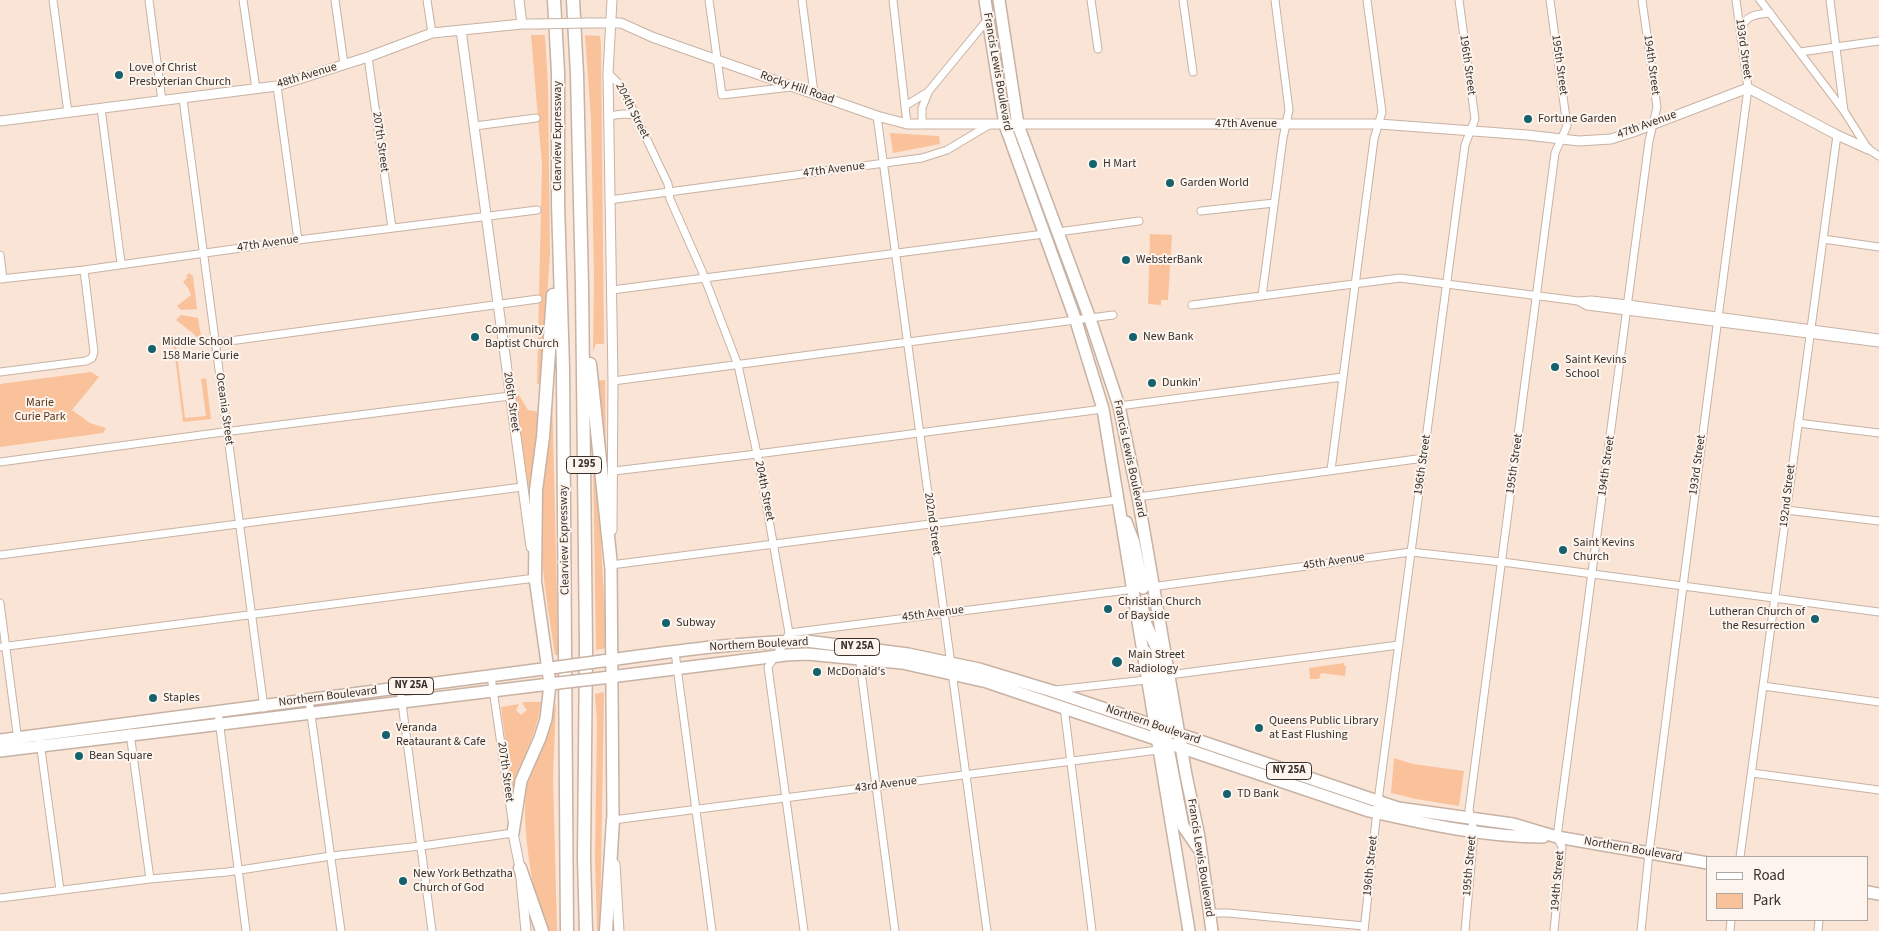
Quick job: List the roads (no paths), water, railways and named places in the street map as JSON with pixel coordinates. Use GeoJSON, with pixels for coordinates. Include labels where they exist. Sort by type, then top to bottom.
{"type":"FeatureCollection","features":[{"type":"Feature","properties":{"kind":"highway","name":"Clearview Expressway"},"geometry":{"type":"LineString","coordinates":[[554,0],[558,72],[558,203],[566,648],[565,852],[567,931]]}},
{"type":"Feature","properties":{"kind":"highway","name":"Clearview Expressway"},"geometry":{"type":"LineString","coordinates":[[573,0],[577,74],[582,286],[586,648],[584,858],[586,931]]}},
{"type":"Feature","properties":{"kind":"highway"},"geometry":{"type":"LineString","coordinates":[[535,578],[536,490],[543,437],[558,203]]}},
{"type":"Feature","properties":{"kind":"highway"},"geometry":{"type":"LineString","coordinates":[[582,286],[611,565]]}},
{"type":"Feature","properties":{"kind":"highway"},"geometry":{"type":"LineString","coordinates":[[606,931],[613,820]]}},
{"type":"Feature","properties":{"kind":"highway"},"geometry":{"type":"LineString","coordinates":[[520,868],[542,931]]}},
{"type":"Feature","properties":{"kind":"main road","name":"Francis Lewis Boulevard"},"geometry":{"type":"LineString","coordinates":[[986,0],[1005,125],[1076,321],[1103,409],[1117,500],[1169,675],[1179,734],[1168,745]]}},
{"type":"Feature","properties":{"kind":"main road","name":"Francis Lewis Boulevard"},"geometry":{"type":"LineString","coordinates":[[1002,2],[1018,125],[1090,319],[1119,406],[1138,497],[1142,588],[1142,646],[1146,680],[1201,851],[1212,931]]}},
{"type":"Feature","properties":{"kind":"main road"},"geometry":{"type":"LineString","coordinates":[[611,565],[609,668],[613,820]]}},
{"type":"Feature","properties":{"kind":"main road","name":"206th Street"},"geometry":{"type":"LineString","coordinates":[[513,833],[521,780],[546,719],[554,684],[553,668],[535,578]]}},
{"type":"Feature","properties":{"kind":"main road","name":"Northern Boulevard"},"geometry":{"type":"LineString","coordinates":[[130,729],[220,724],[554,684],[675,652],[787,637],[902,663],[952,669],[1052,691],[1398,808],[1514,824],[1557,837],[1706,863]]}},
{"type":"Feature","properties":{"kind":"main road"},"geometry":{"type":"LineString","coordinates":[[1142,646],[1157,672],[1160,727],[1169,737],[1168,745]]}},
{"type":"Feature","properties":{"kind":"main road","name":"Northern Boulevard"},"geometry":{"type":"LineString","coordinates":[[0,740],[18,743],[39,741],[130,729],[218,712],[553,668],[677,668],[807,654],[908,654],[1064,707],[1168,745],[1373,812],[1422,824],[1512,837],[1557,837]]}},
{"type":"Feature","properties":{"kind":"main road","name":"Northern Boulevard"},"geometry":{"type":"LineString","coordinates":[[0,751],[18,743]]}},
{"type":"Feature","properties":{"kind":"main road","name":"Francis Lewis Boulevard"},"geometry":{"type":"LineString","coordinates":[[1168,745],[1189,931]]}},
{"type":"Feature","properties":{"kind":"street"},"geometry":{"type":"LineString","coordinates":[[52,0],[68,113]]}},
{"type":"Feature","properties":{"kind":"street"},"geometry":{"type":"LineString","coordinates":[[149,0],[162,101]]}},
{"type":"Feature","properties":{"kind":"street"},"geometry":{"type":"LineString","coordinates":[[243,0],[256,89]]}},
{"type":"Feature","properties":{"kind":"street"},"geometry":{"type":"LineString","coordinates":[[335,0],[344,64]]}},
{"type":"Feature","properties":{"kind":"street"},"geometry":{"type":"LineString","coordinates":[[427,0],[432,33]]}},
{"type":"Feature","properties":{"kind":"street"},"geometry":{"type":"LineString","coordinates":[[519,0],[522,24]]}},
{"type":"Feature","properties":{"kind":"street"},"geometry":{"type":"LineString","coordinates":[[612,0],[608,73],[614,471],[611,565],[1117,500]]}},
{"type":"Feature","properties":{"kind":"street"},"geometry":{"type":"LineString","coordinates":[[709,0],[722,95],[793,86]]}},
{"type":"Feature","properties":{"kind":"street"},"geometry":{"type":"LineString","coordinates":[[802,0],[814,93]]}},
{"type":"Feature","properties":{"kind":"street"},"geometry":{"type":"LineString","coordinates":[[892,0],[908,124]]}},
{"type":"Feature","properties":{"kind":"street"},"geometry":{"type":"LineString","coordinates":[[1091,0],[1098,49]]}},
{"type":"Feature","properties":{"kind":"street"},"geometry":{"type":"LineString","coordinates":[[1183,0],[1193,72]]}},
{"type":"Feature","properties":{"kind":"street"},"geometry":{"type":"LineString","coordinates":[[1262,296],[1283,138],[1289,110],[1275,0]]}},
{"type":"Feature","properties":{"kind":"street"},"geometry":{"type":"LineString","coordinates":[[1331,470],[1374,139],[1382,112],[1367,0]]}},
{"type":"Feature","properties":{"kind":"street","name":"196th Street"},"geometry":{"type":"LineString","coordinates":[[1364,929],[1373,812],[1378,801],[1465,145],[1475,119],[1459,0]]}},
{"type":"Feature","properties":{"kind":"street","name":"195th Street"},"geometry":{"type":"LineString","coordinates":[[1464,931],[1474,831],[1469,810],[1538,295],[1555,153],[1567,126],[1550,0]]}},
{"type":"Feature","properties":{"kind":"street","name":"194th Street"},"geometry":{"type":"LineString","coordinates":[[1554,931],[1562,846],[1557,837],[1649,141],[1656,107],[1642,0]]}},
{"type":"Feature","properties":{"kind":"street","name":"193rd Street"},"geometry":{"type":"LineString","coordinates":[[1641,931],[1649,853],[1748,88],[1736,0]]}},
{"type":"Feature","properties":{"kind":"street"},"geometry":{"type":"LineString","coordinates":[[1760,0],[1844,111],[1868,149]]}},
{"type":"Feature","properties":{"kind":"street"},"geometry":{"type":"LineString","coordinates":[[1830,0],[1844,111]]}},
{"type":"Feature","properties":{"kind":"street"},"geometry":{"type":"LineString","coordinates":[[1740,30],[1743,22],[1748,17],[1754,14],[1770,13]]}},
{"type":"Feature","properties":{"kind":"street"},"geometry":{"type":"LineString","coordinates":[[922,124],[922,108],[928,92],[988,19]]}},
{"type":"Feature","properties":{"kind":"street","name":"48th Avenue"},"geometry":{"type":"LineString","coordinates":[[0,121],[277,86],[368,57],[432,33],[522,24],[611,22]]}},
{"type":"Feature","properties":{"kind":"street","name":"Rocky Hill Road"},"geometry":{"type":"LineString","coordinates":[[611,22],[621,23],[717,60],[877,116],[908,124],[989,125]]}},
{"type":"Feature","properties":{"kind":"street","name":"206th Street"},"geometry":{"type":"LineString","coordinates":[[461,30],[535,578]]}},
{"type":"Feature","properties":{"kind":"street"},"geometry":{"type":"LineString","coordinates":[[1800,52],[1879,41]]}},
{"type":"Feature","properties":{"kind":"street","name":"207th Street"},"geometry":{"type":"LineString","coordinates":[[368,57],[392,228]]}},
{"type":"Feature","properties":{"kind":"street","name":"204th Street"},"geometry":{"type":"LineString","coordinates":[[608,73],[620,83],[668,184],[670,199],[705,278],[738,365],[774,544],[787,637]]}},
{"type":"Feature","properties":{"kind":"street"},"geometry":{"type":"LineString","coordinates":[[277,86],[298,240]]}},
{"type":"Feature","properties":{"kind":"street"},"geometry":{"type":"LineString","coordinates":[[1748,88],[1879,156]]}},
{"type":"Feature","properties":{"kind":"street","name":"47th Avenue"},"geometry":{"type":"LineString","coordinates":[[609,200],[922,158],[946,150],[989,125],[1379,124],[1527,134],[1580,141],[1611,139],[1748,88]]}},
{"type":"Feature","properties":{"kind":"street"},"geometry":{"type":"LineString","coordinates":[[905,106],[928,92]]}},
{"type":"Feature","properties":{"kind":"street","name":"Oceania Street"},"geometry":{"type":"LineString","coordinates":[[183,99],[265,719]]}},
{"type":"Feature","properties":{"kind":"street"},"geometry":{"type":"LineString","coordinates":[[101,108],[121,264]]}},
{"type":"Feature","properties":{"kind":"street"},"geometry":{"type":"LineString","coordinates":[[608,116],[622,114],[635,116]]}},
{"type":"Feature","properties":{"kind":"street","name":"202nd Street"},"geometry":{"type":"LineString","coordinates":[[877,116],[987,931]]}},
{"type":"Feature","properties":{"kind":"street"},"geometry":{"type":"LineString","coordinates":[[475,126],[536,118]]}},
{"type":"Feature","properties":{"kind":"street","name":"192nd Street"},"geometry":{"type":"LineString","coordinates":[[1740,856],[1837,135]]}},
{"type":"Feature","properties":{"kind":"street"},"geometry":{"type":"LineString","coordinates":[[1201,211],[1274,203]]}},
{"type":"Feature","properties":{"kind":"street","name":"47th Avenue"},"geometry":{"type":"LineString","coordinates":[[2,279],[84,270],[486,215],[537,210]]}},
{"type":"Feature","properties":{"kind":"street"},"geometry":{"type":"LineString","coordinates":[[1058,232],[1139,221]]}},
{"type":"Feature","properties":{"kind":"street"},"geometry":{"type":"LineString","coordinates":[[612,290],[1044,234]]}},
{"type":"Feature","properties":{"kind":"street"},"geometry":{"type":"LineString","coordinates":[[1823,239],[1879,247]]}},
{"type":"Feature","properties":{"kind":"street"},"geometry":{"type":"LineString","coordinates":[[0,255],[2,279]]}},
{"type":"Feature","properties":{"kind":"street"},"geometry":{"type":"LineString","coordinates":[[0,372],[86,361],[92,358],[94,352],[84,270]]}},
{"type":"Feature","properties":{"kind":"street"},"geometry":{"type":"LineString","coordinates":[[1192,305],[1400,278],[1578,301],[1586,306],[1628,308],[1879,338]]}},
{"type":"Feature","properties":{"kind":"street"},"geometry":{"type":"LineString","coordinates":[[216,343],[538,299]]}},
{"type":"Feature","properties":{"kind":"street"},"geometry":{"type":"LineString","coordinates":[[613,382],[1113,315]]}},
{"type":"Feature","properties":{"kind":"street"},"geometry":{"type":"LineString","coordinates":[[1810,331],[1879,344]]}},
{"type":"Feature","properties":{"kind":"street"},"geometry":{"type":"LineString","coordinates":[[1119,406],[1343,377]]}},
{"type":"Feature","properties":{"kind":"street"},"geometry":{"type":"LineString","coordinates":[[0,462],[227,431],[510,396]]}},
{"type":"Feature","properties":{"kind":"street"},"geometry":{"type":"LineString","coordinates":[[614,471],[1103,409]]}},
{"type":"Feature","properties":{"kind":"street"},"geometry":{"type":"LineString","coordinates":[[1798,423],[1879,433]]}},
{"type":"Feature","properties":{"kind":"street"},"geometry":{"type":"LineString","coordinates":[[1138,497],[1424,458]]}},
{"type":"Feature","properties":{"kind":"street"},"geometry":{"type":"LineString","coordinates":[[0,555],[522,487]]}},
{"type":"Feature","properties":{"kind":"street"},"geometry":{"type":"LineString","coordinates":[[1786,510],[1879,521]]}},
{"type":"Feature","properties":{"kind":"street","name":"45th Avenue"},"geometry":{"type":"LineString","coordinates":[[787,637],[944,613],[1412,552],[1502,562],[1879,612]]}},
{"type":"Feature","properties":{"kind":"street"},"geometry":{"type":"LineString","coordinates":[[3,647],[535,578]]}},
{"type":"Feature","properties":{"kind":"street"},"geometry":{"type":"LineString","coordinates":[[0,604],[3,647],[18,743]]}},
{"type":"Feature","properties":{"kind":"street"},"geometry":{"type":"LineString","coordinates":[[787,637],[768,667],[804,931]]}},
{"type":"Feature","properties":{"kind":"street"},"geometry":{"type":"LineString","coordinates":[[1169,675],[1399,645]]}},
{"type":"Feature","properties":{"kind":"street"},"geometry":{"type":"LineString","coordinates":[[675,652],[712,931]]}},
{"type":"Feature","properties":{"kind":"street"},"geometry":{"type":"LineString","coordinates":[[859,653],[895,931]]}},
{"type":"Feature","properties":{"kind":"street","name":"207th Street"},"geometry":{"type":"LineString","coordinates":[[491,676],[513,833],[520,868]]}},
{"type":"Feature","properties":{"kind":"street"},"geometry":{"type":"LineString","coordinates":[[1052,691],[1146,680]]}},
{"type":"Feature","properties":{"kind":"street"},"geometry":{"type":"LineString","coordinates":[[1763,686],[1879,702]]}},
{"type":"Feature","properties":{"kind":"street"},"geometry":{"type":"LineString","coordinates":[[400,688],[432,931]]}},
{"type":"Feature","properties":{"kind":"street"},"geometry":{"type":"LineString","coordinates":[[310,700],[341,931]]}},
{"type":"Feature","properties":{"kind":"street"},"geometry":{"type":"LineString","coordinates":[[1064,707],[1092,931]]}},
{"type":"Feature","properties":{"kind":"street"},"geometry":{"type":"LineString","coordinates":[[218,712],[246,931]]}},
{"type":"Feature","properties":{"kind":"street"},"geometry":{"type":"LineString","coordinates":[[130,729],[150,879]]}},
{"type":"Feature","properties":{"kind":"street"},"geometry":{"type":"LineString","coordinates":[[39,741],[60,890]]}},
{"type":"Feature","properties":{"kind":"street","name":"43rd Avenue"},"geometry":{"type":"LineString","coordinates":[[613,820],[1070,762],[1168,745]]}},
{"type":"Feature","properties":{"kind":"street"},"geometry":{"type":"LineString","coordinates":[[1752,773],[1879,790]]}},
{"type":"Feature","properties":{"kind":"street"},"geometry":{"type":"LineString","coordinates":[[613,820],[619,931]]}},
{"type":"Feature","properties":{"kind":"street"},"geometry":{"type":"LineString","coordinates":[[0,898],[238,870],[513,833]]}},
{"type":"Feature","properties":{"kind":"street"},"geometry":{"type":"LineString","coordinates":[[520,868],[526,931]]}},
{"type":"Feature","properties":{"kind":"street"},"geometry":{"type":"LineString","coordinates":[[1210,913],[1228,913],[1364,929]]}},
{"type":"Feature","properties":{"kind":"place","name":"Love of Christ Presbyterian Church"},"geometry":{"type":"Point","coordinates":[119,75]}},
{"type":"Feature","properties":{"kind":"place","name":"Fortune Garden"},"geometry":{"type":"Point","coordinates":[1528,119]}},
{"type":"Feature","properties":{"kind":"place","name":"H Mart"},"geometry":{"type":"Point","coordinates":[1093,164]}},
{"type":"Feature","properties":{"kind":"place","name":"Garden World"},"geometry":{"type":"Point","coordinates":[1170,183]}},
{"type":"Feature","properties":{"kind":"place","name":"WebsterBank"},"geometry":{"type":"Point","coordinates":[1126,260]}},
{"type":"Feature","properties":{"kind":"place","name":"Community Baptist Church"},"geometry":{"type":"Point","coordinates":[475,337]}},
{"type":"Feature","properties":{"kind":"place","name":"New Bank"},"geometry":{"type":"Point","coordinates":[1133,337]}},
{"type":"Feature","properties":{"kind":"place","name":"Middle School 158 Marie Curie"},"geometry":{"type":"Point","coordinates":[152,349]}},
{"type":"Feature","properties":{"kind":"place","name":"Saint Kevins School"},"geometry":{"type":"Point","coordinates":[1555,367]}},
{"type":"Feature","properties":{"kind":"place","name":"Dunkin'"},"geometry":{"type":"Point","coordinates":[1152,383]}},
{"type":"Feature","properties":{"kind":"place","name":"Saint Kevins Church"},"geometry":{"type":"Point","coordinates":[1563,550]}},
{"type":"Feature","properties":{"kind":"place","name":"Christian Church of Bayside"},"geometry":{"type":"Point","coordinates":[1108,609]}},
{"type":"Feature","properties":{"kind":"place","name":"Lutheran Church of the Resurrection"},"geometry":{"type":"Point","coordinates":[1815,619]}},
{"type":"Feature","properties":{"kind":"place","name":"Subway"},"geometry":{"type":"Point","coordinates":[666,623]}},
{"type":"Feature","properties":{"kind":"place","name":"Main Street Radiology"},"geometry":{"type":"Point","coordinates":[1117,662]}},
{"type":"Feature","properties":{"kind":"place","name":"McDonald's"},"geometry":{"type":"Point","coordinates":[817,672]}},
{"type":"Feature","properties":{"kind":"place","name":"Staples"},"geometry":{"type":"Point","coordinates":[153,698]}},
{"type":"Feature","properties":{"kind":"place","name":"Queens Public Library at East Flushing"},"geometry":{"type":"Point","coordinates":[1259,728]}},
{"type":"Feature","properties":{"kind":"place","name":"Veranda Reataurant & Cafe"},"geometry":{"type":"Point","coordinates":[386,735]}},
{"type":"Feature","properties":{"kind":"place","name":"Bean Square"},"geometry":{"type":"Point","coordinates":[79,756]}},
{"type":"Feature","properties":{"kind":"place","name":"TD Bank"},"geometry":{"type":"Point","coordinates":[1227,794]}},
{"type":"Feature","properties":{"kind":"place","name":"New York Bethzatha Church of God"},"geometry":{"type":"Point","coordinates":[403,881]}},
{"type":"Feature","properties":{"kind":"park label","name":"Marie Curie Park"},"geometry":{"type":"Point","coordinates":[40,410]}}]}
